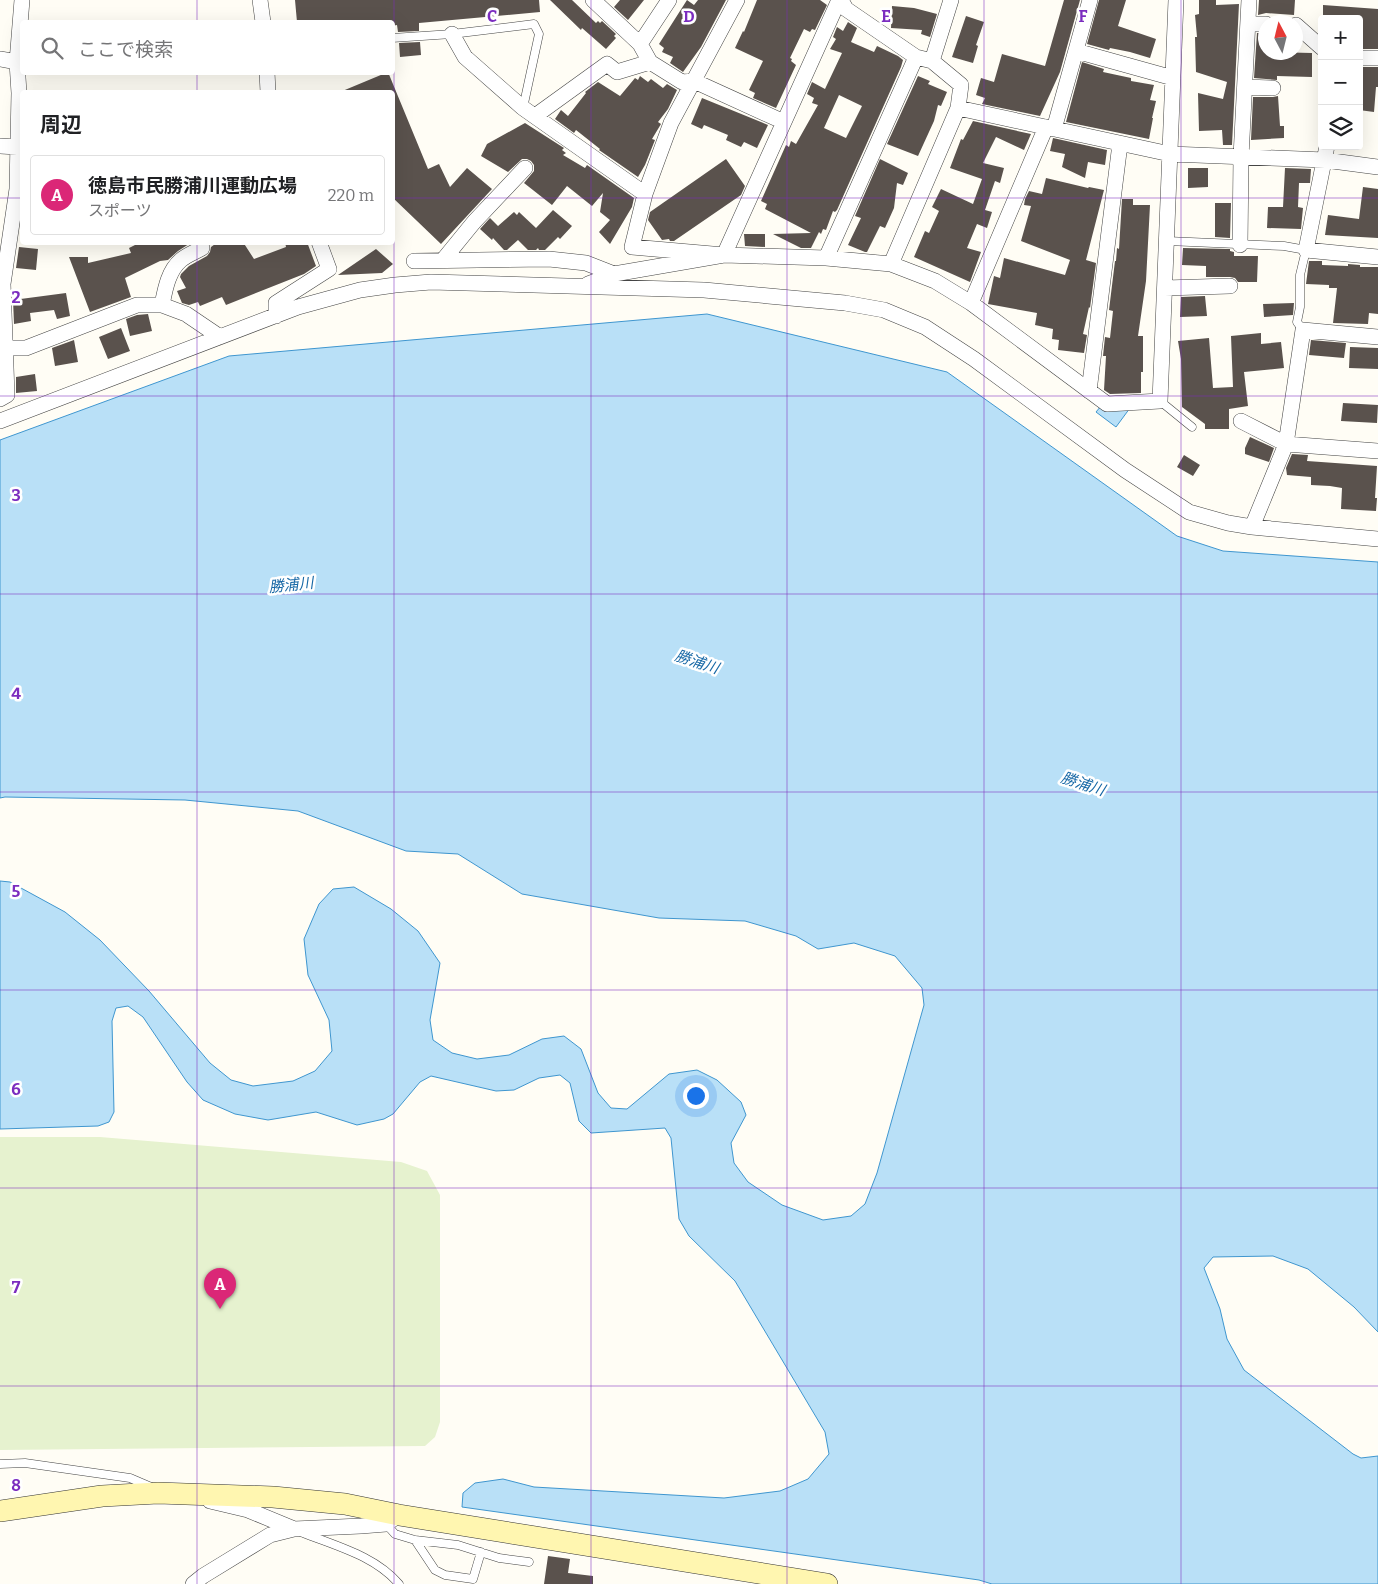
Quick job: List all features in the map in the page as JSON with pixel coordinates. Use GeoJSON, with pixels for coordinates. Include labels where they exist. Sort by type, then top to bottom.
{"type":"FeatureCollection","features":[{"type":"Feature","properties":{"kind":"street"},"geometry":{"type":"LineString","coordinates":[[20,20],[22,0]]}},
{"type":"Feature","properties":{"kind":"street"},"geometry":{"type":"LineString","coordinates":[[260,0],[263,20]]}},
{"type":"Feature","properties":{"kind":"street"},"geometry":{"type":"LineString","coordinates":[[593,0],[640,44],[650,62],[682,82],[694,81],[784,122]]}},
{"type":"Feature","properties":{"kind":"street"},"geometry":{"type":"LineString","coordinates":[[640,44],[669,0]]}},
{"type":"Feature","properties":{"kind":"street"},"geometry":{"type":"LineString","coordinates":[[737,0],[670,123],[645,194],[632,247],[724,255],[826,258],[891,264],[935,282],[970,303],[1107,404],[1160,401],[1176,0]]}},
{"type":"Feature","properties":{"kind":"street"},"geometry":{"type":"LineString","coordinates":[[840,0],[846,9],[916,57],[932,60],[961,85],[958,108],[891,264]]}},
{"type":"Feature","properties":{"kind":"street"},"geometry":{"type":"LineString","coordinates":[[724,255],[840,0]]}},
{"type":"Feature","properties":{"kind":"street"},"geometry":{"type":"LineString","coordinates":[[932,60],[951,0]]}},
{"type":"Feature","properties":{"kind":"street"},"geometry":{"type":"LineString","coordinates":[[970,303],[1050,128],[1076,51],[1090,0]]}},
{"type":"Feature","properties":{"kind":"street"},"geometry":{"type":"LineString","coordinates":[[1240,245],[1241,157],[1249,0]]}},
{"type":"Feature","properties":{"kind":"street"},"geometry":{"type":"LineString","coordinates":[[1248,24],[1258,24]]}},
{"type":"Feature","properties":{"kind":"street"},"geometry":{"type":"LineString","coordinates":[[0,399],[7,395],[2,348],[3,284],[20,189],[17,147],[20,93],[17,62],[20,25]]}},
{"type":"Feature","properties":{"kind":"street"},"geometry":{"type":"LineString","coordinates":[[1303,31],[1318,44]]}},
{"type":"Feature","properties":{"kind":"street"},"geometry":{"type":"LineString","coordinates":[[452,34],[466,57],[529,112],[645,194]]}},
{"type":"Feature","properties":{"kind":"street"},"geometry":{"type":"LineString","coordinates":[[1076,51],[1173,78]]}},
{"type":"Feature","properties":{"kind":"street"},"geometry":{"type":"LineString","coordinates":[[826,258],[916,57]]}},
{"type":"Feature","properties":{"kind":"street"},"geometry":{"type":"LineString","coordinates":[[1363,58],[1378,58]]}},
{"type":"Feature","properties":{"kind":"street"},"geometry":{"type":"LineString","coordinates":[[0,59],[17,62]]}},
{"type":"Feature","properties":{"kind":"street"},"geometry":{"type":"LineString","coordinates":[[529,112],[607,64],[617,72],[650,62]]}},
{"type":"Feature","properties":{"kind":"street"},"geometry":{"type":"LineString","coordinates":[[267,75],[268,90]]}},
{"type":"Feature","properties":{"kind":"street"},"geometry":{"type":"LineString","coordinates":[[1245,87],[1273,88]]}},
{"type":"Feature","properties":{"kind":"street"},"geometry":{"type":"LineString","coordinates":[[958,108],[1170,154],[1241,157],[1326,153],[1378,167]]}},
{"type":"Feature","properties":{"kind":"street"},"geometry":{"type":"LineString","coordinates":[[1089,391],[1120,144]]}},
{"type":"Feature","properties":{"kind":"street"},"geometry":{"type":"LineString","coordinates":[[0,146],[17,147]]}},
{"type":"Feature","properties":{"kind":"street"},"geometry":{"type":"LineString","coordinates":[[1326,153],[1306,250],[1378,258]]}},
{"type":"Feature","properties":{"kind":"street"},"geometry":{"type":"LineString","coordinates":[[443,260],[474,222],[525,168]]}},
{"type":"Feature","properties":{"kind":"street"},"geometry":{"type":"LineString","coordinates":[[276,316],[276,303],[329,269],[320,245]]}},
{"type":"Feature","properties":{"kind":"street"},"geometry":{"type":"LineString","coordinates":[[162,305],[165,289],[172,272],[181,260],[202,248]]}},
{"type":"Feature","properties":{"kind":"street"},"geometry":{"type":"LineString","coordinates":[[582,286],[614,274],[724,255]]}},
{"type":"Feature","properties":{"kind":"street"},"geometry":{"type":"LineString","coordinates":[[414,261],[550,259],[586,263],[614,274]]}},
{"type":"Feature","properties":{"kind":"street"},"geometry":{"type":"LineString","coordinates":[[0,421],[298,307],[360,290],[431,282],[704,290],[845,303],[884,310],[924,326],[958,348],[1125,470],[1189,512],[1228,523],[1252,527],[1378,538]]}},
{"type":"Feature","properties":{"kind":"street"},"geometry":{"type":"LineString","coordinates":[[1165,288],[1230,286]]}},
{"type":"Feature","properties":{"kind":"street"},"geometry":{"type":"LineString","coordinates":[[2,348],[26,348],[137,305],[162,305],[186,314],[220,337]]}},
{"type":"Feature","properties":{"kind":"street"},"geometry":{"type":"LineString","coordinates":[[1252,527],[1286,444],[1304,330],[1378,337]]}},
{"type":"Feature","properties":{"kind":"street"},"geometry":{"type":"LineString","coordinates":[[1241,421],[1286,444],[1378,451]]}},
{"type":"Feature","properties":{"kind":"street"},"geometry":{"type":"LineString","coordinates":[[0,1511],[102,1496],[158,1493],[309,1500],[345,1504],[392,1519],[827,1584]]}},
{"type":"Feature","properties":{"kind":"street"},"geometry":{"type":"LineString","coordinates":[[200,1494],[210,1502],[248,1510],[294,1529]]}},
{"type":"Feature","properties":{"kind":"street"},"geometry":{"type":"LineString","coordinates":[[193,1584],[270,1535],[294,1529],[361,1526],[392,1519]]}},
{"type":"Feature","properties":{"kind":"lane"},"geometry":{"type":"LineString","coordinates":[[395,38],[452,34],[534,24],[540,34],[529,112]]}},
{"type":"Feature","properties":{"kind":"lane"},"geometry":{"type":"LineString","coordinates":[[1167,241],[1284,246],[1306,250],[1300,275],[1300,307],[1297,322],[1304,330]]}},
{"type":"Feature","properties":{"kind":"lane"},"geometry":{"type":"LineString","coordinates":[[1160,401],[1192,427]]}},
{"type":"Feature","properties":{"kind":"lane"},"geometry":{"type":"LineString","coordinates":[[0,1464],[26,1463],[130,1478],[158,1493]]}},
{"type":"Feature","properties":{"kind":"lane"},"geometry":{"type":"LineString","coordinates":[[392,1519],[395,1534],[415,1540],[458,1545],[499,1558],[529,1562]]}},
{"type":"Feature","properties":{"kind":"lane"},"geometry":{"type":"LineString","coordinates":[[294,1529],[348,1550],[382,1567],[399,1584]]}},
{"type":"Feature","properties":{"kind":"lane"},"geometry":{"type":"LineString","coordinates":[[415,1540],[435,1570],[445,1575],[473,1579],[481,1552]]}},
{"type":"Feature","properties":{"kind":"green space"},"geometry":{"type":"Polygon","coordinates":[[[0,1137],[100,1137],[401,1162],[427,1171],[440,1195],[440,1422],[435,1437],[425,1446],[0,1450],[0,1137]]]}},
{"type":"Feature","properties":{"kind":"water","name":"勝浦川"},"geometry":{"type":"Polygon","coordinates":[[[707,314],[947,372],[1177,536],[1223,551],[1378,562],[1378,1332],[1354,1307],[1308,1269],[1273,1256],[1213,1257],[1204,1268],[1220,1309],[1227,1339],[1244,1370],[1353,1454],[1361,1458],[1378,1456],[1378,1584],[992,1584],[979,1580],[462,1507],[463,1493],[475,1483],[503,1479],[534,1487],[724,1498],[780,1491],[808,1479],[829,1454],[825,1432],[735,1281],[689,1236],[679,1219],[671,1138],[665,1128],[591,1133],[579,1121],[570,1083],[560,1075],[539,1078],[514,1090],[496,1091],[431,1076],[420,1082],[393,1114],[384,1119],[357,1125],[316,1112],[268,1120],[235,1114],[203,1100],[187,1082],[143,1017],[128,1006],[116,1008],[112,1021],[114,1112],[109,1122],[98,1126],[0,1129],[0,881],[10,882],[65,912],[100,940],[149,991],[210,1063],[231,1080],[253,1086],[293,1081],[315,1071],[332,1051],[329,1020],[308,975],[304,939],[319,904],[333,889],[354,887],[391,909],[418,931],[440,963],[430,1020],[433,1040],[452,1053],[477,1059],[509,1055],[542,1039],[564,1036],[581,1049],[598,1093],[611,1108],[627,1109],[669,1074],[697,1070],[717,1080],[741,1102],[746,1115],[731,1143],[734,1163],[748,1182],[782,1205],[823,1220],[851,1216],[865,1204],[877,1173],[924,1005],[922,988],[895,956],[854,943],[818,949],[796,936],[745,921],[659,918],[522,894],[458,854],[406,851],[298,811],[185,800],[0,798],[0,440],[229,356],[707,314]]]}},
{"type":"Feature","properties":{"kind":"water"},"geometry":{"type":"Polygon","coordinates":[[[1101,406],[1130,408],[1116,427],[1096,412],[1101,406]]]}},
{"type":"Feature","properties":{"kind":"building"},"geometry":{"type":"Polygon","coordinates":[[[295,0],[539,0],[540,12],[419,23],[419,31],[398,32],[395,20],[297,20],[295,0]]]}},
{"type":"Feature","properties":{"kind":"building"},"geometry":{"type":"Polygon","coordinates":[[[550,0],[572,0],[596,23],[602,21],[616,34],[614,36],[616,38],[606,49],[582,28],[581,30],[550,0]]]}},
{"type":"Feature","properties":{"kind":"building"},"geometry":{"type":"Polygon","coordinates":[[[620,0],[644,0],[628,20],[614,7],[620,0]]]}},
{"type":"Feature","properties":{"kind":"building"},"geometry":{"type":"Polygon","coordinates":[[[687,0],[694,5],[698,0],[726,0],[701,47],[683,72],[670,63],[673,57],[662,52],[664,48],[659,44],[687,0]]]}},
{"type":"Feature","properties":{"kind":"building"},"geometry":{"type":"Polygon","coordinates":[[[757,0],[820,0],[827,5],[815,30],[812,29],[810,32],[804,29],[790,58],[796,65],[776,108],[753,98],[755,93],[749,90],[763,61],[735,48],[744,32],[757,0]]]}},
{"type":"Feature","properties":{"kind":"building"},"geometry":{"type":"Polygon","coordinates":[[[1064,0],[1080,0],[1060,72],[1040,116],[982,104],[985,98],[976,95],[981,78],[994,82],[1002,54],[1045,66],[1064,0]]]}},
{"type":"Feature","properties":{"kind":"building"},"geometry":{"type":"Polygon","coordinates":[[[1099,0],[1126,0],[1118,26],[1156,39],[1150,58],[1130,52],[1110,48],[1109,50],[1087,44],[1099,0]]]}},
{"type":"Feature","properties":{"kind":"building"},"geometry":{"type":"Polygon","coordinates":[[[1199,0],[1216,0],[1216,5],[1239,4],[1232,145],[1223,145],[1222,130],[1199,131],[1198,93],[1223,99],[1227,82],[1196,72],[1195,37],[1197,37],[1195,15],[1199,14],[1199,0]]]}},
{"type":"Feature","properties":{"kind":"building"},"geometry":{"type":"Polygon","coordinates":[[[1259,0],[1295,0],[1294,15],[1266,13],[1258,15],[1259,0]]]}},
{"type":"Feature","properties":{"kind":"building"},"geometry":{"type":"Polygon","coordinates":[[[1323,5],[1378,9],[1378,49],[1363,49],[1363,15],[1323,15],[1323,5]]]}},
{"type":"Feature","properties":{"kind":"building"},"geometry":{"type":"Polygon","coordinates":[[[892,6],[914,8],[937,14],[930,37],[921,34],[922,30],[891,28],[892,6]]]}},
{"type":"Feature","properties":{"kind":"building"},"geometry":{"type":"Polygon","coordinates":[[[966,16],[984,22],[976,45],[978,46],[973,63],[952,57],[966,16]]]}},
{"type":"Feature","properties":{"kind":"building"},"geometry":{"type":"Polygon","coordinates":[[[848,22],[857,28],[851,42],[874,52],[877,46],[903,60],[837,210],[833,211],[826,230],[823,229],[821,234],[819,232],[811,248],[801,248],[773,234],[811,233],[765,209],[767,204],[761,201],[786,145],[789,147],[791,141],[796,144],[818,105],[812,103],[814,98],[807,94],[812,82],[825,89],[842,53],[830,49],[836,39],[833,37],[837,27],[843,31],[848,22]],[[839,95],[824,128],[846,138],[862,106],[839,95]]]}},
{"type":"Feature","properties":{"kind":"building"},"geometry":{"type":"Polygon","coordinates":[[[1257,33],[1258,60],[1303,60],[1303,53],[1312,53],[1312,77],[1277,76],[1277,80],[1254,78],[1257,33]]]}},
{"type":"Feature","properties":{"kind":"building"},"geometry":{"type":"Polygon","coordinates":[[[420,42],[421,55],[400,57],[399,43],[420,42]]]}},
{"type":"Feature","properties":{"kind":"building"},"geometry":{"type":"Polygon","coordinates":[[[1082,62],[1104,69],[1103,72],[1131,78],[1131,81],[1154,85],[1150,100],[1156,101],[1149,139],[1066,122],[1082,62]]]}},
{"type":"Feature","properties":{"kind":"building"},"geometry":{"type":"Polygon","coordinates":[[[1363,67],[1378,67],[1378,87],[1376,87],[1374,112],[1363,111],[1363,67]]]}},
{"type":"Feature","properties":{"kind":"building"},"geometry":{"type":"Polygon","coordinates":[[[381,75],[389,75],[428,169],[439,164],[450,187],[467,168],[492,189],[441,244],[395,200],[395,90],[345,90],[381,75]]]}},
{"type":"Feature","properties":{"kind":"building"},"geometry":{"type":"Polygon","coordinates":[[[640,76],[648,82],[651,79],[663,88],[667,84],[677,90],[668,109],[658,122],[661,124],[652,139],[655,140],[638,177],[599,150],[576,130],[574,133],[555,119],[561,110],[568,116],[585,92],[598,82],[620,96],[635,78],[638,80],[640,76]]]}},
{"type":"Feature","properties":{"kind":"building"},"geometry":{"type":"Polygon","coordinates":[[[918,76],[930,81],[928,84],[947,92],[941,106],[938,105],[934,121],[918,156],[887,144],[918,76]]]}},
{"type":"Feature","properties":{"kind":"building"},"geometry":{"type":"Polygon","coordinates":[[[1278,96],[1280,126],[1284,126],[1284,138],[1251,140],[1253,97],[1278,96]]]}},
{"type":"Feature","properties":{"kind":"building"},"geometry":{"type":"Polygon","coordinates":[[[702,98],[768,125],[757,148],[744,142],[741,147],[726,140],[728,135],[704,125],[702,129],[691,124],[702,98]]]}},
{"type":"Feature","properties":{"kind":"building"},"geometry":{"type":"Polygon","coordinates":[[[973,121],[1031,134],[1024,150],[996,137],[983,163],[1004,168],[1000,183],[995,181],[985,210],[992,212],[987,228],[977,224],[967,248],[981,252],[970,282],[914,257],[925,231],[929,233],[939,211],[932,207],[941,189],[973,204],[982,179],[950,168],[961,139],[963,140],[973,121]]]}},
{"type":"Feature","properties":{"kind":"building"},"geometry":{"type":"Polygon","coordinates":[[[525,123],[564,148],[562,150],[566,153],[563,155],[585,168],[587,165],[634,198],[632,207],[610,244],[599,232],[610,220],[600,212],[603,193],[592,206],[567,186],[552,205],[524,183],[534,171],[534,165],[531,161],[522,159],[508,172],[481,156],[487,144],[525,123]]]}},
{"type":"Feature","properties":{"kind":"building"},"geometry":{"type":"Polygon","coordinates":[[[1053,138],[1107,150],[1105,165],[1088,162],[1085,178],[1062,167],[1065,154],[1050,151],[1053,138]]]}},
{"type":"Feature","properties":{"kind":"building"},"geometry":{"type":"Polygon","coordinates":[[[726,159],[745,186],[741,195],[674,241],[669,239],[662,240],[648,220],[650,212],[726,159]]]}},
{"type":"Feature","properties":{"kind":"building"},"geometry":{"type":"Polygon","coordinates":[[[880,159],[908,173],[903,185],[897,183],[894,208],[885,228],[880,226],[867,252],[865,252],[848,245],[861,218],[855,216],[880,159]]]}},
{"type":"Feature","properties":{"kind":"building"},"geometry":{"type":"Polygon","coordinates":[[[1188,168],[1208,168],[1208,187],[1188,188],[1188,168]]]}},
{"type":"Feature","properties":{"kind":"building"},"geometry":{"type":"Polygon","coordinates":[[[1285,168],[1311,169],[1310,183],[1299,183],[1298,207],[1303,208],[1301,229],[1267,228],[1268,207],[1283,207],[1285,168]]]}},
{"type":"Feature","properties":{"kind":"building"},"geometry":{"type":"Polygon","coordinates":[[[1046,178],[1104,190],[1086,260],[1096,263],[1090,308],[1083,334],[1087,335],[1084,353],[1058,350],[1059,340],[1052,339],[1053,329],[1035,325],[1037,313],[988,304],[994,276],[1000,278],[1004,258],[1065,275],[1070,260],[1021,241],[1031,206],[1024,205],[1025,199],[1029,191],[1042,194],[1046,178]]]}},
{"type":"Feature","properties":{"kind":"building"},"geometry":{"type":"Polygon","coordinates":[[[1363,187],[1378,189],[1378,238],[1325,235],[1328,215],[1359,219],[1363,187]]]}},
{"type":"Feature","properties":{"kind":"building"},"geometry":{"type":"Polygon","coordinates":[[[1122,199],[1133,199],[1133,205],[1150,205],[1146,281],[1138,336],[1143,336],[1143,372],[1141,372],[1141,393],[1110,394],[1104,390],[1106,356],[1103,356],[1105,337],[1110,338],[1113,311],[1109,310],[1117,248],[1119,249],[1122,199]]]}},
{"type":"Feature","properties":{"kind":"building"},"geometry":{"type":"Polygon","coordinates":[[[1215,203],[1231,203],[1230,238],[1215,237],[1215,203]]]}},
{"type":"Feature","properties":{"kind":"building"},"geometry":{"type":"Polygon","coordinates":[[[553,210],[572,226],[560,239],[558,237],[545,250],[539,250],[538,248],[536,250],[528,250],[518,240],[507,250],[504,250],[493,238],[492,240],[480,229],[490,218],[498,226],[514,212],[517,215],[519,212],[536,228],[553,210]]]}},
{"type":"Feature","properties":{"kind":"building"},"geometry":{"type":"Polygon","coordinates":[[[744,234],[765,234],[765,247],[745,246],[744,234]]]}},
{"type":"Feature","properties":{"kind":"building"},"geometry":{"type":"Polygon","coordinates":[[[135,245],[187,245],[168,260],[160,261],[125,278],[131,297],[90,312],[69,257],[88,257],[88,263],[131,253],[129,248],[135,245]]]}},
{"type":"Feature","properties":{"kind":"building"},"geometry":{"type":"Polygon","coordinates":[[[214,245],[245,245],[254,259],[286,247],[286,245],[308,245],[316,266],[304,274],[226,305],[222,297],[200,306],[198,302],[189,305],[182,303],[177,291],[186,288],[180,277],[181,274],[189,266],[207,256],[214,245]]]}},
{"type":"Feature","properties":{"kind":"building"},"geometry":{"type":"Polygon","coordinates":[[[19,247],[38,249],[36,270],[16,268],[19,247]]]}},
{"type":"Feature","properties":{"kind":"building"},"geometry":{"type":"Polygon","coordinates":[[[1183,248],[1230,249],[1230,251],[1234,252],[1234,256],[1258,256],[1257,282],[1238,282],[1235,278],[1230,277],[1206,277],[1206,266],[1182,265],[1183,248]]]}},
{"type":"Feature","properties":{"kind":"building"},"geometry":{"type":"Polygon","coordinates":[[[376,249],[393,264],[382,273],[338,275],[376,249]]]}},
{"type":"Feature","properties":{"kind":"building"},"geometry":{"type":"Polygon","coordinates":[[[1309,261],[1322,261],[1322,265],[1348,266],[1348,264],[1360,265],[1360,267],[1378,267],[1378,314],[1369,313],[1368,324],[1333,323],[1337,288],[1329,288],[1329,285],[1306,284],[1309,261]]]}},
{"type":"Feature","properties":{"kind":"building"},"geometry":{"type":"Polygon","coordinates":[[[66,293],[70,316],[57,319],[54,310],[30,313],[31,321],[14,324],[13,300],[66,293]]]}},
{"type":"Feature","properties":{"kind":"building"},"geometry":{"type":"Polygon","coordinates":[[[1205,296],[1207,316],[1180,317],[1181,297],[1205,296]]]}},
{"type":"Feature","properties":{"kind":"building"},"geometry":{"type":"Polygon","coordinates":[[[1294,303],[1293,315],[1264,317],[1263,304],[1294,303]]]}},
{"type":"Feature","properties":{"kind":"building"},"geometry":{"type":"Polygon","coordinates":[[[148,314],[152,331],[130,336],[126,319],[148,314]]]}},
{"type":"Feature","properties":{"kind":"building"},"geometry":{"type":"Polygon","coordinates":[[[121,328],[130,351],[108,359],[99,337],[121,328]]]}},
{"type":"Feature","properties":{"kind":"building"},"geometry":{"type":"Polygon","coordinates":[[[1261,333],[1261,344],[1281,342],[1284,368],[1244,372],[1248,406],[1229,409],[1229,429],[1205,429],[1205,424],[1182,407],[1181,359],[1178,341],[1209,338],[1213,388],[1233,387],[1231,336],[1261,333]]]}},
{"type":"Feature","properties":{"kind":"building"},"geometry":{"type":"Polygon","coordinates":[[[74,340],[78,362],[55,366],[52,348],[74,340]]]}},
{"type":"Feature","properties":{"kind":"building"},"geometry":{"type":"Polygon","coordinates":[[[1311,340],[1346,343],[1344,358],[1309,355],[1311,340]]]}},
{"type":"Feature","properties":{"kind":"building"},"geometry":{"type":"Polygon","coordinates":[[[1350,347],[1378,348],[1378,369],[1349,368],[1350,347]]]}},
{"type":"Feature","properties":{"kind":"building"},"geometry":{"type":"Polygon","coordinates":[[[35,374],[37,391],[16,393],[16,377],[35,374]]]}},
{"type":"Feature","properties":{"kind":"building"},"geometry":{"type":"Polygon","coordinates":[[[1343,403],[1378,405],[1377,423],[1341,421],[1343,403]]]}},
{"type":"Feature","properties":{"kind":"building"},"geometry":{"type":"Polygon","coordinates":[[[1250,437],[1274,448],[1269,462],[1245,454],[1245,448],[1250,437]]]}},
{"type":"Feature","properties":{"kind":"building"},"geometry":{"type":"Polygon","coordinates":[[[1292,454],[1308,455],[1307,461],[1377,466],[1376,511],[1341,509],[1342,488],[1311,485],[1311,477],[1287,475],[1286,468],[1292,454]]]}},
{"type":"Feature","properties":{"kind":"building"},"geometry":{"type":"Polygon","coordinates":[[[1184,455],[1200,465],[1193,476],[1177,467],[1184,455]]]}},
{"type":"Feature","properties":{"kind":"building"},"geometry":{"type":"Polygon","coordinates":[[[548,1556],[570,1559],[568,1573],[593,1576],[593,1584],[544,1584],[548,1556]]]}},
{"type":"Feature","properties":{"kind":"place","name":"徳島市民勝浦川運動広場"},"geometry":{"type":"Point","coordinates":[220,1309]}}]}
